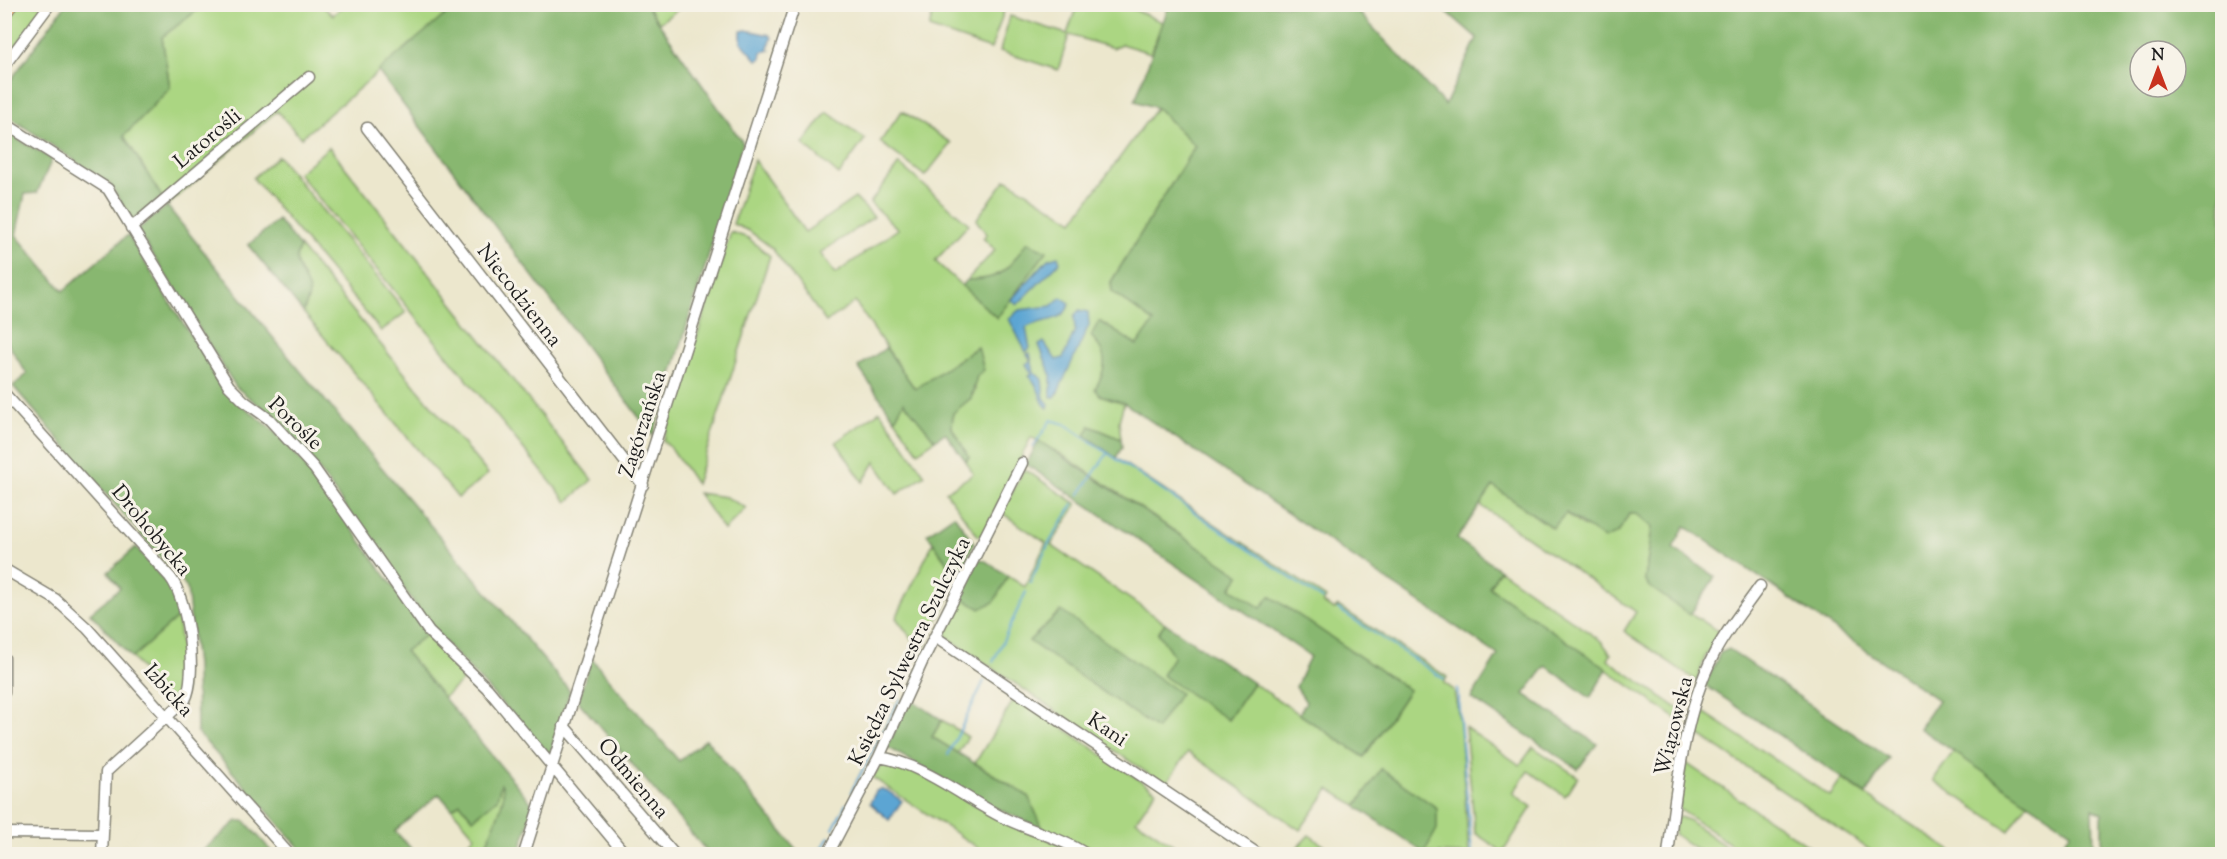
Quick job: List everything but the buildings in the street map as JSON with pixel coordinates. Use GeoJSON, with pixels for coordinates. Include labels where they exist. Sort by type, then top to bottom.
{"type":"FeatureCollection","features":[{"type":"Feature","properties":{"kind":"highway"},"geometry":{"type":"LineString","coordinates":[[4,12],[10,4]]}},
{"type":"Feature","properties":{"kind":"street"},"geometry":{"type":"LineString","coordinates":[[4,66],[50,4]]}},
{"type":"Feature","properties":{"kind":"street","name":"Zagórzańska"},"geometry":{"type":"LineString","coordinates":[[524,855],[795,4]]}},
{"type":"Feature","properties":{"kind":"street","name":"Latorośli"},"geometry":{"type":"LineString","coordinates":[[131,228],[309,77]]}},
{"type":"Feature","properties":{"kind":"street","name":"Porośle"},"geometry":{"type":"LineString","coordinates":[[4,123],[108,189],[229,386],[244,401],[269,419],[314,468],[429,632],[487,688],[625,855]]}},
{"type":"Feature","properties":{"kind":"street","name":"Niecodzienna"},"geometry":{"type":"LineString","coordinates":[[367,128],[643,485]]}},
{"type":"Feature","properties":{"kind":"street","name":"Drohobycka"},"geometry":{"type":"LineString","coordinates":[[4,393],[177,587],[192,680],[185,700],[106,772],[102,855]]}},
{"type":"Feature","properties":{"kind":"street","name":"Księdza Sylwestra Szulczyka"},"geometry":{"type":"LineString","coordinates":[[828,855],[879,757],[935,637],[1022,464]]}},
{"type":"Feature","properties":{"kind":"street","name":"Izbicka"},"geometry":{"type":"LineString","coordinates":[[4,569],[40,589],[69,611],[167,717],[289,855]]}},
{"type":"Feature","properties":{"kind":"street","name":"Wiązowska"},"geometry":{"type":"LineString","coordinates":[[1668,855],[1673,811],[1695,705],[1714,654],[1760,586]]}},
{"type":"Feature","properties":{"kind":"street","name":"Kani"},"geometry":{"type":"LineString","coordinates":[[935,637],[1258,855]]}},
{"type":"Feature","properties":{"kind":"street"},"geometry":{"type":"LineString","coordinates":[[4,658],[4,692]]}},
{"type":"Feature","properties":{"kind":"street","name":"Odmienna"},"geometry":{"type":"LineString","coordinates":[[564,726],[674,855]]}},
{"type":"Feature","properties":{"kind":"street"},"geometry":{"type":"LineString","coordinates":[[879,757],[907,764],[1005,819],[1050,835],[1086,855]]}},
{"type":"Feature","properties":{"kind":"street"},"geometry":{"type":"LineString","coordinates":[[4,833],[102,834]]}},
{"type":"Feature","properties":{"kind":"green space"},"geometry":{"type":"Polygon","coordinates":[[[19,5],[46,5],[5,61],[5,25],[19,5]]]}},
{"type":"Feature","properties":{"kind":"green space"},"geometry":{"type":"Polygon","coordinates":[[[65,5],[204,5],[162,37],[170,88],[124,136],[162,197],[132,221],[110,184],[5,114],[5,88],[65,5]]]}},
{"type":"Feature","properties":{"kind":"green space"},"geometry":{"type":"Polygon","coordinates":[[[204,5],[321,5],[333,15],[344,5],[457,5],[301,138],[277,111],[167,206],[124,136],[170,88],[162,37],[204,5]]]}},
{"type":"Feature","properties":{"kind":"green space"},"geometry":{"type":"Polygon","coordinates":[[[457,5],[646,5],[743,143],[653,436],[378,71],[457,5]]]}},
{"type":"Feature","properties":{"kind":"green space"},"geometry":{"type":"Polygon","coordinates":[[[646,5],[684,5],[659,23],[646,5]]]}},
{"type":"Feature","properties":{"kind":"green space"},"geometry":{"type":"Polygon","coordinates":[[[935,5],[1006,5],[991,49],[929,28],[935,5]]]}},
{"type":"Feature","properties":{"kind":"green space"},"geometry":{"type":"Polygon","coordinates":[[[1077,5],[1124,5],[1162,22],[1151,53],[1121,44],[1113,48],[1069,35],[1058,70],[1000,51],[1010,16],[1067,34],[1077,5]]]}},
{"type":"Feature","properties":{"kind":"green space"},"geometry":{"type":"Polygon","coordinates":[[[1169,5],[1352,5],[1445,105],[1477,38],[1439,5],[2222,5],[2222,854],[2102,854],[2102,814],[2093,808],[2094,854],[2055,854],[2071,832],[1919,728],[1938,700],[1685,526],[1673,548],[1715,577],[1690,615],[1649,586],[1645,580],[1652,527],[1637,514],[1629,514],[1618,533],[1604,539],[1566,513],[1553,528],[1493,486],[1457,539],[1500,570],[1489,587],[1607,669],[1590,698],[1546,666],[1524,694],[1597,744],[1578,769],[1471,698],[1498,655],[1124,403],[1100,395],[1095,389],[1104,368],[1101,349],[1091,336],[1099,321],[1137,345],[1154,322],[1112,292],[1111,282],[1195,146],[1157,108],[1135,101],[1169,5]]]}},
{"type":"Feature","properties":{"kind":"green space"},"geometry":{"type":"Polygon","coordinates":[[[1157,107],[1195,146],[1111,282],[1112,292],[1155,322],[1137,346],[1099,321],[1098,343],[1105,357],[1105,372],[1100,395],[1124,403],[1119,421],[1121,439],[1090,426],[1110,454],[1326,598],[1323,603],[1334,610],[1338,606],[1447,677],[1444,683],[1454,690],[1460,724],[1469,854],[1424,853],[1427,848],[1381,769],[1356,806],[1329,789],[1300,830],[1188,752],[1165,785],[947,637],[944,629],[960,597],[994,601],[1008,576],[1025,587],[1046,543],[1002,513],[1024,469],[1077,504],[1051,545],[1165,623],[1158,633],[1228,720],[1253,683],[1364,757],[1409,690],[1270,596],[1262,609],[1231,588],[1239,575],[1067,458],[1031,437],[983,535],[978,536],[946,492],[973,474],[966,461],[969,457],[952,428],[953,412],[971,398],[975,390],[977,347],[915,389],[855,302],[826,322],[772,248],[749,231],[733,224],[754,160],[805,232],[855,198],[874,217],[820,253],[835,274],[898,229],[870,203],[899,164],[969,224],[935,261],[997,318],[1013,261],[998,274],[967,280],[995,250],[983,238],[987,234],[976,220],[1006,179],[1073,221],[1157,107]],[[1060,611],[1029,641],[1157,729],[1060,611]]]}},
{"type":"Feature","properties":{"kind":"green space"},"geometry":{"type":"Polygon","coordinates":[[[902,111],[951,143],[925,176],[880,142],[902,111]]]}},
{"type":"Feature","properties":{"kind":"green space"},"geometry":{"type":"Polygon","coordinates":[[[827,112],[865,139],[839,175],[803,144],[827,112]]]}},
{"type":"Feature","properties":{"kind":"green space"},"geometry":{"type":"Polygon","coordinates":[[[4,131],[52,159],[37,193],[25,194],[16,235],[63,291],[128,235],[220,382],[231,396],[272,429],[311,471],[427,634],[405,651],[534,806],[519,854],[483,854],[501,807],[503,790],[501,784],[497,799],[473,819],[460,803],[452,809],[439,794],[395,831],[416,854],[305,854],[197,732],[196,665],[187,588],[13,386],[27,374],[5,339],[5,277],[11,265],[5,265],[4,131]]]}},
{"type":"Feature","properties":{"kind":"green space"},"geometry":{"type":"Polygon","coordinates":[[[329,147],[592,480],[567,502],[298,173],[329,147]]]}},
{"type":"Feature","properties":{"kind":"green space"},"geometry":{"type":"Polygon","coordinates":[[[278,156],[406,312],[381,331],[253,178],[278,156]]]}},
{"type":"Feature","properties":{"kind":"green space"},"geometry":{"type":"Polygon","coordinates":[[[167,206],[292,361],[570,691],[550,755],[435,632],[303,448],[280,422],[236,387],[137,230],[167,206]]]}},
{"type":"Feature","properties":{"kind":"green space"},"geometry":{"type":"Polygon","coordinates":[[[278,220],[300,247],[296,258],[298,268],[309,291],[303,312],[248,245],[278,220]]]}},
{"type":"Feature","properties":{"kind":"green space"},"geometry":{"type":"Polygon","coordinates":[[[731,232],[748,238],[770,256],[696,484],[672,449],[663,441],[731,232]]]}},
{"type":"Feature","properties":{"kind":"green space"},"geometry":{"type":"Polygon","coordinates":[[[1027,242],[1047,251],[997,318],[962,286],[967,280],[989,278],[1009,267],[1027,242]]]}},
{"type":"Feature","properties":{"kind":"green space"},"geometry":{"type":"Polygon","coordinates":[[[300,247],[488,474],[458,498],[303,312],[308,299],[296,262],[295,255],[300,247]]]}},
{"type":"Feature","properties":{"kind":"green space"},"geometry":{"type":"Polygon","coordinates":[[[978,347],[984,370],[977,376],[971,398],[953,413],[952,428],[969,457],[966,461],[945,433],[935,440],[904,402],[895,419],[858,367],[886,348],[915,389],[978,347]]]}},
{"type":"Feature","properties":{"kind":"green space"},"geometry":{"type":"Polygon","coordinates":[[[904,401],[935,440],[918,452],[895,419],[904,401]]]}},
{"type":"Feature","properties":{"kind":"green space"},"geometry":{"type":"Polygon","coordinates":[[[880,411],[925,475],[897,494],[875,462],[863,482],[836,442],[880,411]]]}},
{"type":"Feature","properties":{"kind":"green space"},"geometry":{"type":"Polygon","coordinates":[[[1090,426],[1121,439],[1122,447],[1116,458],[1085,435],[1090,426]]]}},
{"type":"Feature","properties":{"kind":"green space"},"geometry":{"type":"Polygon","coordinates":[[[1039,441],[1240,575],[1231,588],[1261,608],[1270,596],[1409,690],[1364,757],[1299,714],[1306,702],[1296,687],[1310,656],[1026,464],[1039,441]]]}},
{"type":"Feature","properties":{"kind":"green space"},"geometry":{"type":"Polygon","coordinates":[[[1493,486],[1552,528],[1565,513],[1582,526],[1618,533],[1629,514],[1637,514],[1652,526],[1645,580],[1649,586],[1721,633],[1705,657],[1697,681],[1624,631],[1636,612],[1480,505],[1493,486]]]}},
{"type":"Feature","properties":{"kind":"green space"},"geometry":{"type":"Polygon","coordinates":[[[698,493],[726,497],[746,508],[724,530],[698,493]]]}},
{"type":"Feature","properties":{"kind":"green space"},"geometry":{"type":"Polygon","coordinates":[[[954,515],[974,543],[958,578],[927,534],[954,515]]]}},
{"type":"Feature","properties":{"kind":"green space"},"geometry":{"type":"Polygon","coordinates":[[[933,543],[958,578],[922,652],[896,618],[933,543]]]}},
{"type":"Feature","properties":{"kind":"green space"},"geometry":{"type":"Polygon","coordinates":[[[136,547],[175,593],[178,617],[132,658],[90,613],[120,588],[108,572],[136,547]]]}},
{"type":"Feature","properties":{"kind":"green space"},"geometry":{"type":"Polygon","coordinates":[[[978,559],[984,560],[1008,576],[994,602],[980,609],[960,597],[978,559]]]}},
{"type":"Feature","properties":{"kind":"green space"},"geometry":{"type":"Polygon","coordinates":[[[1500,570],[1601,641],[1611,654],[1608,660],[1686,714],[1684,724],[1489,587],[1500,570]]]}},
{"type":"Feature","properties":{"kind":"green space"},"geometry":{"type":"Polygon","coordinates":[[[5,580],[9,582],[8,646],[4,646],[5,580]]]}},
{"type":"Feature","properties":{"kind":"green space"},"geometry":{"type":"Polygon","coordinates":[[[1061,611],[1180,693],[1157,729],[1029,641],[1061,611]]]}},
{"type":"Feature","properties":{"kind":"green space"},"geometry":{"type":"Polygon","coordinates":[[[178,617],[185,693],[172,704],[132,658],[178,617]]]}},
{"type":"Feature","properties":{"kind":"green space"},"geometry":{"type":"Polygon","coordinates":[[[1165,623],[1253,683],[1228,720],[1162,675],[1174,656],[1158,633],[1165,623]]]}},
{"type":"Feature","properties":{"kind":"green space"},"geometry":{"type":"Polygon","coordinates":[[[427,634],[470,674],[443,698],[405,651],[427,634]]]}},
{"type":"Feature","properties":{"kind":"green space"},"geometry":{"type":"Polygon","coordinates":[[[1729,649],[1889,758],[1866,794],[1705,685],[1720,653],[1729,649]]]}},
{"type":"Feature","properties":{"kind":"green space"},"geometry":{"type":"Polygon","coordinates":[[[591,658],[679,761],[706,739],[800,854],[709,854],[578,701],[591,658]]]}},
{"type":"Feature","properties":{"kind":"green space"},"geometry":{"type":"Polygon","coordinates":[[[1016,696],[1156,791],[1136,820],[1187,854],[1092,854],[1057,834],[1043,829],[1028,796],[975,763],[1016,696]]]}},
{"type":"Feature","properties":{"kind":"green space"},"geometry":{"type":"Polygon","coordinates":[[[910,699],[942,720],[932,737],[1028,796],[1043,829],[982,802],[887,747],[910,699]]]}},
{"type":"Feature","properties":{"kind":"green space"},"geometry":{"type":"Polygon","coordinates":[[[1699,709],[1830,796],[1842,779],[1956,854],[1876,854],[1693,731],[1699,709]]]}},
{"type":"Feature","properties":{"kind":"green space"},"geometry":{"type":"Polygon","coordinates":[[[942,720],[968,737],[958,753],[932,737],[942,720]]]}},
{"type":"Feature","properties":{"kind":"green space"},"geometry":{"type":"Polygon","coordinates":[[[1465,727],[1520,765],[1533,747],[1578,777],[1565,796],[1528,771],[1513,793],[1532,807],[1503,852],[1475,833],[1465,727]]]}},
{"type":"Feature","properties":{"kind":"green space"},"geometry":{"type":"Polygon","coordinates":[[[1954,751],[2028,802],[2009,831],[1933,780],[1954,751]]]}},
{"type":"Feature","properties":{"kind":"green space"},"geometry":{"type":"Polygon","coordinates":[[[888,763],[930,780],[997,816],[1077,854],[987,854],[872,777],[880,766],[888,763]]]}},
{"type":"Feature","properties":{"kind":"green space"},"geometry":{"type":"Polygon","coordinates":[[[1686,763],[1820,854],[1745,854],[1679,809],[1686,763]]]}},
{"type":"Feature","properties":{"kind":"green space"},"geometry":{"type":"Polygon","coordinates":[[[1381,769],[1437,808],[1437,829],[1424,853],[1356,806],[1381,769]]]}},
{"type":"Feature","properties":{"kind":"green space"},"geometry":{"type":"Polygon","coordinates":[[[501,784],[503,798],[501,807],[483,854],[464,854],[458,851],[475,836],[452,809],[460,803],[473,819],[501,784]]]}},
{"type":"Feature","properties":{"kind":"green space"},"geometry":{"type":"Polygon","coordinates":[[[1677,816],[1688,820],[1736,854],[1704,854],[1674,834],[1677,816]]]}},
{"type":"Feature","properties":{"kind":"green space"},"geometry":{"type":"Polygon","coordinates":[[[237,821],[245,821],[274,854],[199,854],[237,821]]]}},
{"type":"Feature","properties":{"kind":"green space"},"geometry":{"type":"Polygon","coordinates":[[[1309,835],[1336,854],[1291,854],[1309,835]]]}},
{"type":"Feature","properties":{"kind":"water"},"geometry":{"type":"Polygon","coordinates":[[[741,31],[770,35],[772,38],[768,47],[770,50],[762,52],[761,59],[757,60],[741,42],[741,31]]]}},
{"type":"Feature","properties":{"kind":"water"},"geometry":{"type":"Polygon","coordinates":[[[1058,256],[1060,262],[1017,305],[1011,300],[1048,259],[1058,256]]]}},
{"type":"Feature","properties":{"kind":"water"},"geometry":{"type":"Polygon","coordinates":[[[1061,297],[1070,303],[1062,315],[1026,328],[1030,348],[1026,352],[1009,319],[1019,310],[1051,306],[1061,297]]]}},
{"type":"Feature","properties":{"kind":"water"},"geometry":{"type":"Polygon","coordinates":[[[1079,310],[1088,312],[1089,325],[1058,392],[1055,397],[1051,397],[1051,375],[1039,345],[1044,342],[1056,360],[1063,358],[1075,330],[1074,317],[1079,310]]]}},
{"type":"Feature","properties":{"kind":"water"},"geometry":{"type":"Polygon","coordinates":[[[1030,353],[1034,372],[1042,379],[1044,398],[1049,404],[1048,408],[1029,376],[1032,374],[1026,364],[1031,361],[1027,354],[1030,353]]]}},
{"type":"Feature","properties":{"kind":"water"},"geometry":{"type":"Polygon","coordinates":[[[886,790],[902,801],[889,820],[870,803],[876,791],[886,790]]]}},
{"type":"Feature","properties":{"kind":"waterway"},"geometry":{"type":"LineString","coordinates":[[1033,447],[1051,420],[1065,424],[1323,600]]}},
{"type":"Feature","properties":{"kind":"waterway"},"geometry":{"type":"LineString","coordinates":[[1079,495],[1107,454]]}},
{"type":"Feature","properties":{"kind":"waterway"},"geometry":{"type":"LineString","coordinates":[[1030,583],[1048,545],[1073,504]]}},
{"type":"Feature","properties":{"kind":"waterway"},"geometry":{"type":"LineString","coordinates":[[993,662],[1026,592]]}},
{"type":"Feature","properties":{"kind":"waterway"},"geometry":{"type":"LineString","coordinates":[[1338,609],[1444,679]]}},
{"type":"Feature","properties":{"kind":"waterway"},"geometry":{"type":"LineString","coordinates":[[948,755],[984,681]]}},
{"type":"Feature","properties":{"kind":"waterway"},"geometry":{"type":"LineString","coordinates":[[1457,688],[1472,854]]}},
{"type":"Feature","properties":{"kind":"waterway"},"geometry":{"type":"LineString","coordinates":[[851,792],[900,699]]}},
{"type":"Feature","properties":{"kind":"waterway"},"geometry":{"type":"LineString","coordinates":[[833,829],[846,804]]}},
{"type":"Feature","properties":{"kind":"waterway"},"geometry":{"type":"LineString","coordinates":[[819,854],[829,837]]}}]}
